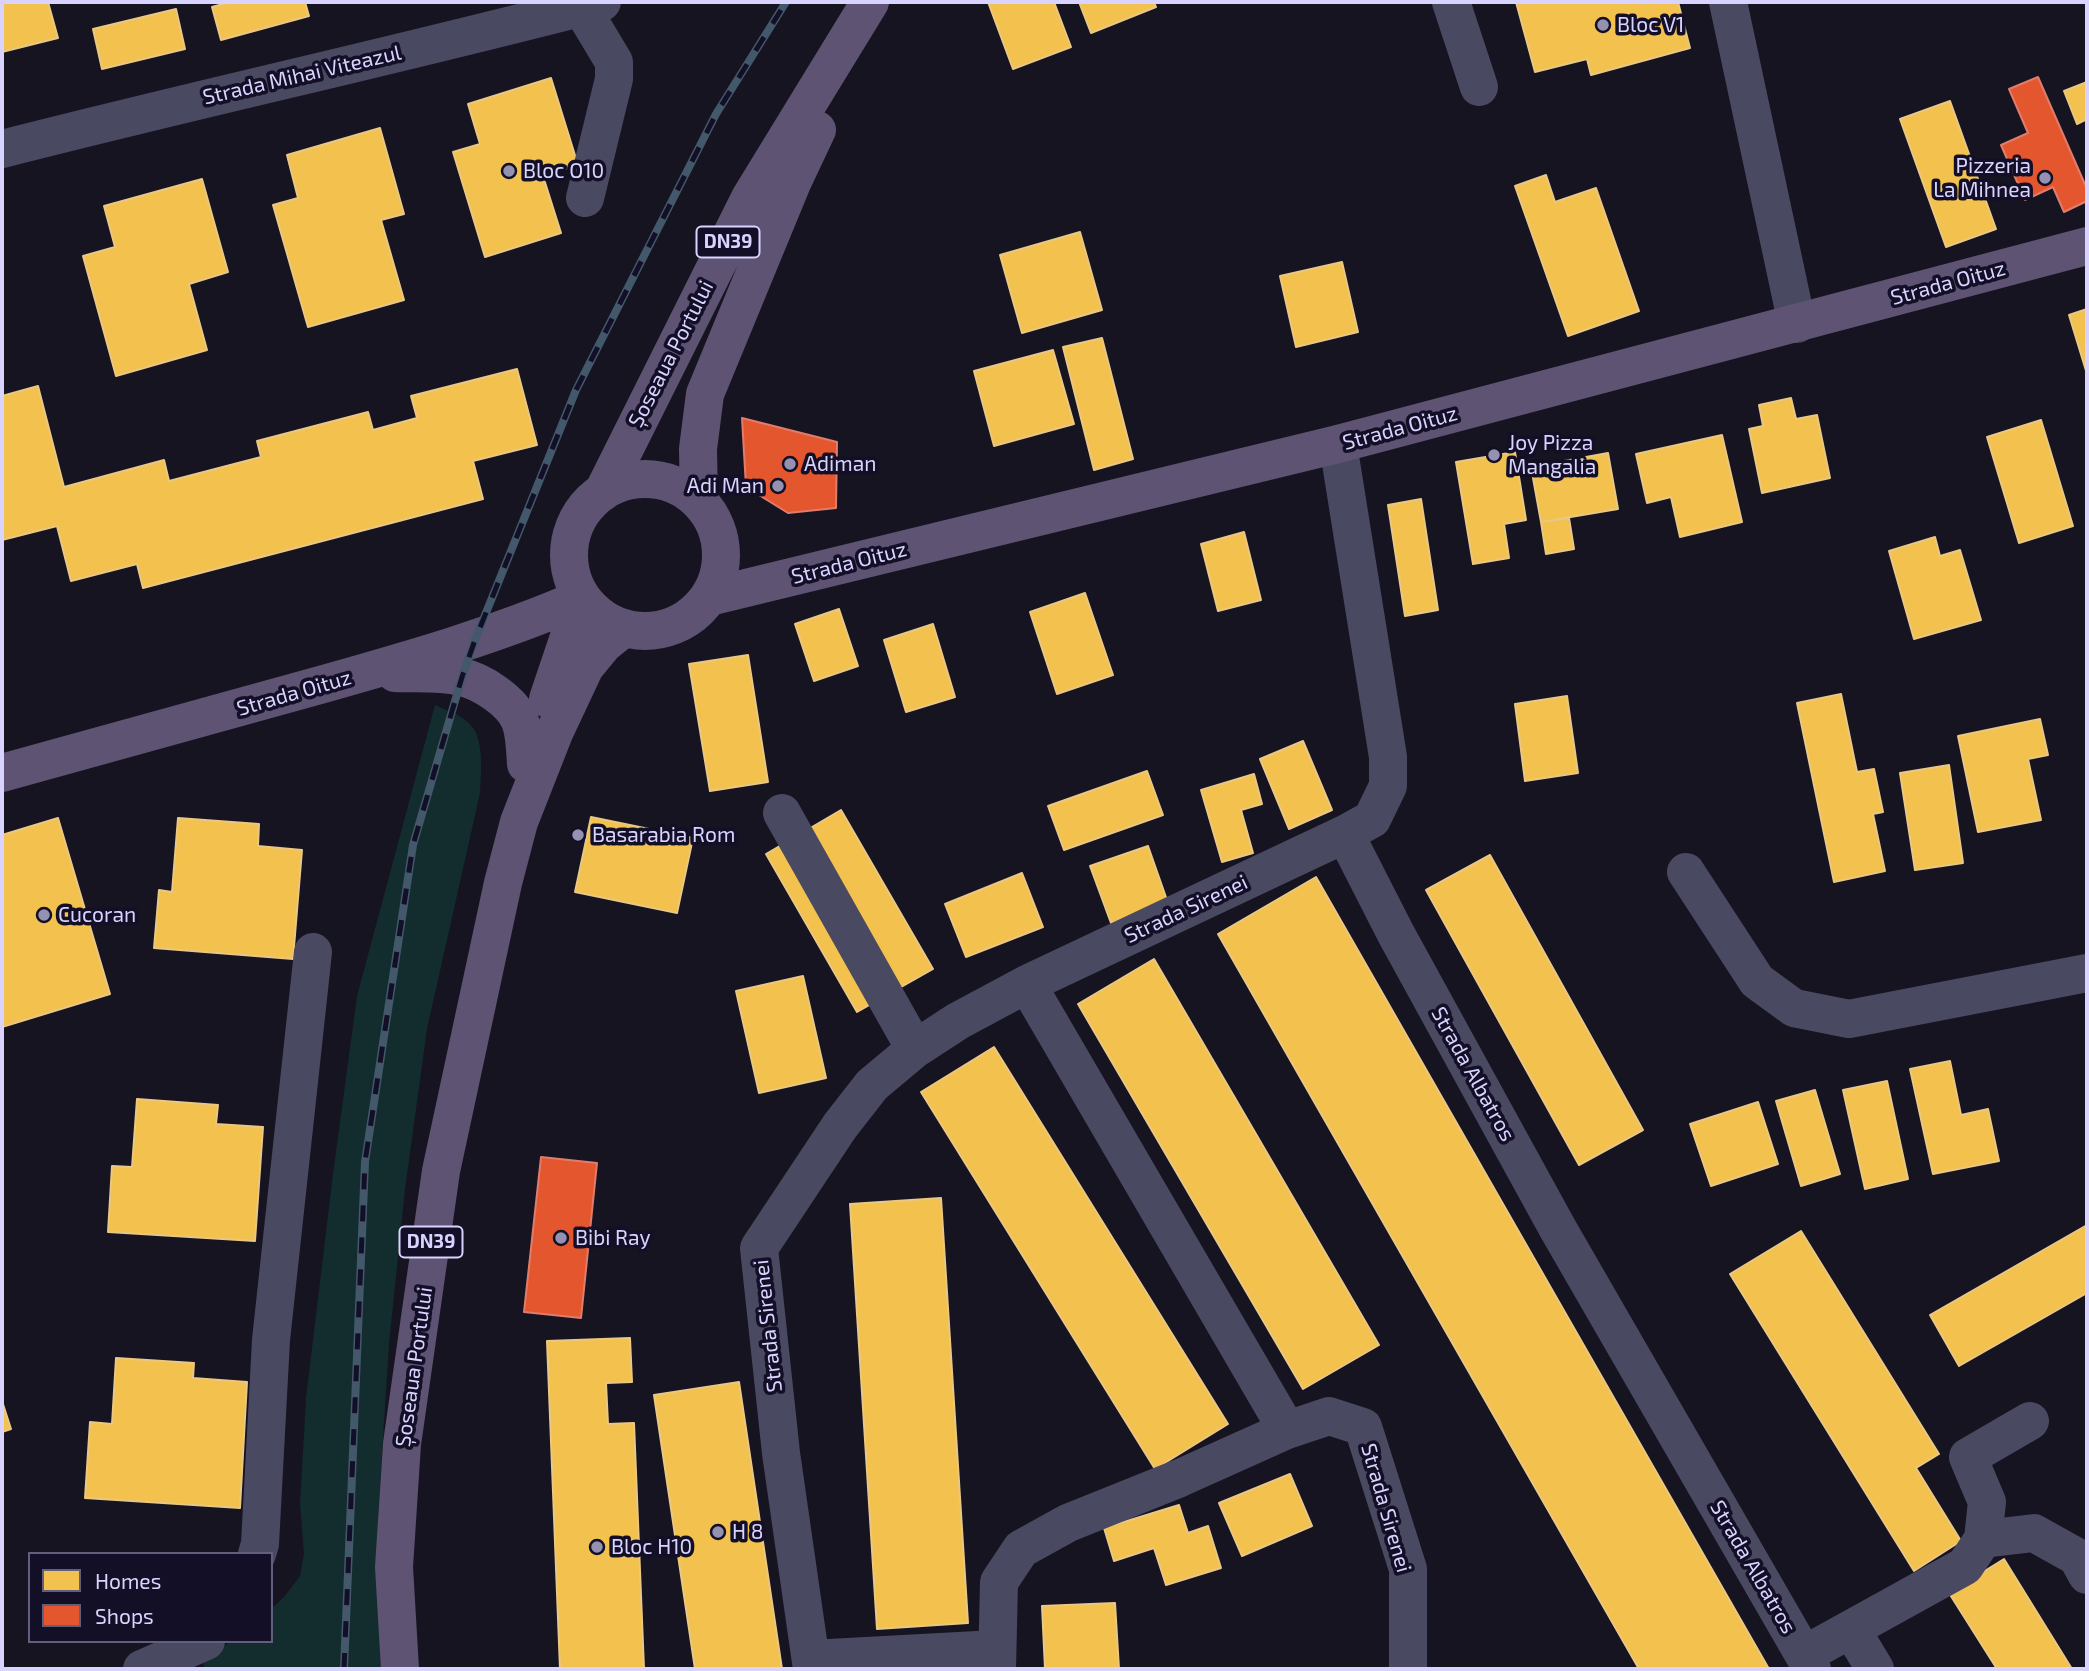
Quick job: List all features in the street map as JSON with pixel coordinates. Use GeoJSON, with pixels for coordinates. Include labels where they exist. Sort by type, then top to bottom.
{"type":"FeatureCollection","features":[{"type":"Feature","properties":{"kind":"main road","name":"Șoseaua Portului"},"geometry":{"type":"LineString","coordinates":[[603,492],[750,198],[870,2]]}},
{"type":"Feature","properties":{"kind":"main road","name":"Șoseaua Portului"},"geometry":{"type":"LineString","coordinates":[[699,500],[698,449],[705,394],[792,183],[879,2]]}},
{"type":"Feature","properties":{"kind":"main road","name":"Strada Oituz"},"geometry":{"type":"LineString","coordinates":[[709,597],[1338,444],[2087,246]]}},
{"type":"Feature","properties":{"kind":"main road","name":"DN39"},"geometry":{"type":"LineString","coordinates":[[653,479],[678,486],[699,500],[714,522],[722,548],[717,582],[709,597],[690,616],[664,629],[644,632],[608,622],[594,611],[582,598],[569,564],[570,540],[578,517],[593,498],[627,481],[653,479]]}},
{"type":"Feature","properties":{"kind":"main road","name":"Șoseaua Portului"},"geometry":{"type":"LineString","coordinates":[[519,822],[526,764],[582,598]]}},
{"type":"Feature","properties":{"kind":"main road","name":"Strada Oituz"},"geometry":{"type":"LineString","coordinates":[[2,773],[369,672],[475,640],[582,598]]}},
{"type":"Feature","properties":{"kind":"main road","name":"Șoseaua Portului"},"geometry":{"type":"LineString","coordinates":[[400,1669],[394,1567],[402,1444],[441,1171],[500,896],[519,822],[554,733],[585,667],[604,644],[624,628]]}},
{"type":"Feature","properties":{"kind":"main road"},"geometry":{"type":"LineString","coordinates":[[369,672],[461,677],[499,695],[511,705],[519,718],[526,764]]}},
{"type":"Feature","properties":{"kind":"street"},"geometry":{"type":"LineString","coordinates":[[1451,2],[1479,87]]}},
{"type":"Feature","properties":{"kind":"street"},"geometry":{"type":"LineString","coordinates":[[1728,2],[1797,324]]}},
{"type":"Feature","properties":{"kind":"street"},"geometry":{"type":"LineString","coordinates":[[585,198],[614,79],[614,62],[591,5]]}},
{"type":"Feature","properties":{"kind":"street","name":"Strada Mihai Viteazul"},"geometry":{"type":"LineString","coordinates":[[2,149],[174,105],[320,72],[526,11],[591,5]]}},
{"type":"Feature","properties":{"kind":"street"},"geometry":{"type":"LineString","coordinates":[[1338,444],[1382,708],[1388,767],[1388,786],[1372,820],[1345,834]]}},
{"type":"Feature","properties":{"kind":"street"},"geometry":{"type":"LineString","coordinates":[[782,813],[915,1049]]}},
{"type":"Feature","properties":{"kind":"street","name":"Strada Sirenei"},"geometry":{"type":"LineString","coordinates":[[1345,834],[1027,984],[958,1021],[915,1049],[872,1084],[840,1126],[759,1248],[781,1452],[812,1664],[997,1659],[999,1582],[1021,1549],[1068,1524],[1287,1430],[1329,1416],[1363,1427],[1408,1569],[1408,1669]]}},
{"type":"Feature","properties":{"kind":"street","name":"Strada Albatros"},"geometry":{"type":"LineString","coordinates":[[1345,834],[1396,934],[1558,1229],[1808,1662]]}},
{"type":"Feature","properties":{"kind":"street"},"geometry":{"type":"LineString","coordinates":[[1686,872],[1757,981],[1794,1008],[1849,1019],[2087,973]]}},
{"type":"Feature","properties":{"kind":"street"},"geometry":{"type":"LineString","coordinates":[[258,1552],[271,1340],[313,951]]}},
{"type":"Feature","properties":{"kind":"street"},"geometry":{"type":"LineString","coordinates":[[1027,984],[1287,1430]]}},
{"type":"Feature","properties":{"kind":"street"},"geometry":{"type":"LineString","coordinates":[[1808,1662],[1851,1629],[1965,1566],[1983,1539],[1987,1502],[1968,1457],[2030,1421]]}},
{"type":"Feature","properties":{"kind":"street"},"geometry":{"type":"LineString","coordinates":[[1983,1539],[2034,1533],[2077,1557],[2087,1575]]}},
{"type":"Feature","properties":{"kind":"street"},"geometry":{"type":"LineString","coordinates":[[1851,1629],[1875,1669]]}},
{"type":"Feature","properties":{"kind":"street"},"geometry":{"type":"LineString","coordinates":[[142,1669],[201,1643]]}},
{"type":"Feature","properties":{"kind":"green space"},"geometry":{"type":"Polygon","coordinates":[[[435,705],[466,720],[473,728],[480,750],[480,793],[427,1029],[405,1189],[389,1344],[378,1518],[381,1669],[205,1669],[203,1662],[228,1643],[273,1643],[273,1607],[300,1576],[304,1554],[300,1504],[306,1398],[357,996],[435,705]]]}},
{"type":"Feature","properties":{"kind":"building: Homes"},"geometry":{"type":"Polygon","coordinates":[[[2,2],[48,2],[58,38],[2,52],[2,2]]]}},
{"type":"Feature","properties":{"kind":"building: Homes"},"geometry":{"type":"Polygon","coordinates":[[[230,2],[305,2],[309,16],[221,40],[212,7],[230,2]]]}},
{"type":"Feature","properties":{"kind":"building: Homes"},"geometry":{"type":"Polygon","coordinates":[[[988,2],[1054,2],[1071,47],[1013,69],[988,2]]]}},
{"type":"Feature","properties":{"kind":"building: Homes"},"geometry":{"type":"Polygon","coordinates":[[[1079,2],[1154,2],[1156,7],[1091,33],[1079,2]]]}},
{"type":"Feature","properties":{"kind":"building: Homes","name":"Bloc V1"},"geometry":{"type":"Polygon","coordinates":[[[1516,2],[1678,2],[1690,48],[1591,75],[1587,59],[1535,72],[1516,2]]]}},
{"type":"Feature","properties":{"kind":"building: Homes"},"geometry":{"type":"Polygon","coordinates":[[[176,9],[185,49],[102,69],[93,29],[176,9]]]}},
{"type":"Feature","properties":{"kind":"building: Homes","name":"Bloc O10"},"geometry":{"type":"Polygon","coordinates":[[[551,78],[578,165],[543,176],[561,233],[485,257],[453,152],[480,144],[468,104],[551,78]]]}},
{"type":"Feature","properties":{"kind":"building: Homes"},"geometry":{"type":"Polygon","coordinates":[[[2087,82],[2087,119],[2077,124],[2064,91],[2087,82]]]}},
{"type":"Feature","properties":{"kind":"building: Homes"},"geometry":{"type":"Polygon","coordinates":[[[1950,101],[1996,229],[1946,247],[1900,119],[1950,101]]]}},
{"type":"Feature","properties":{"kind":"building: Homes"},"geometry":{"type":"Polygon","coordinates":[[[380,128],[404,214],[381,220],[404,300],[308,327],[273,205],[298,198],[287,155],[380,128]]]}},
{"type":"Feature","properties":{"kind":"building: Homes"},"geometry":{"type":"Polygon","coordinates":[[[1546,175],[1555,202],[1596,188],[1639,311],[1568,336],[1515,186],[1546,175]]]}},
{"type":"Feature","properties":{"kind":"building: Homes"},"geometry":{"type":"Polygon","coordinates":[[[202,179],[228,272],[189,284],[207,350],[116,376],[83,256],[115,247],[104,206],[202,179]]]}},
{"type":"Feature","properties":{"kind":"building: Homes"},"geometry":{"type":"Polygon","coordinates":[[[1080,232],[1102,310],[1022,333],[1000,255],[1080,232]]]}},
{"type":"Feature","properties":{"kind":"building: Homes"},"geometry":{"type":"Polygon","coordinates":[[[1342,262],[1358,332],[1296,347],[1280,276],[1342,262]]]}},
{"type":"Feature","properties":{"kind":"building: Homes"},"geometry":{"type":"Polygon","coordinates":[[[2087,309],[2087,374],[2069,315],[2087,309]]]}},
{"type":"Feature","properties":{"kind":"building: Homes"},"geometry":{"type":"Polygon","coordinates":[[[1102,338],[1133,459],[1094,470],[1063,347],[1102,338]]]}},
{"type":"Feature","properties":{"kind":"building: Homes"},"geometry":{"type":"Polygon","coordinates":[[[1053,350],[1074,424],[994,446],[974,371],[1053,350]]]}},
{"type":"Feature","properties":{"kind":"building: Homes"},"geometry":{"type":"Polygon","coordinates":[[[517,369],[537,445],[473,461],[483,499],[143,588],[137,564],[71,581],[57,526],[2,540],[2,396],[38,386],[64,487],[164,460],[169,481],[261,457],[257,441],[368,412],[373,430],[417,418],[411,396],[517,369]]]}},
{"type":"Feature","properties":{"kind":"building: Homes"},"geometry":{"type":"Polygon","coordinates":[[[1791,398],[1796,419],[1817,415],[1830,478],[1762,493],[1749,429],[1763,426],[1759,405],[1791,398]]]}},
{"type":"Feature","properties":{"kind":"building: Homes"},"geometry":{"type":"Polygon","coordinates":[[[2041,420],[2073,526],[2019,543],[1987,437],[2041,420]]]}},
{"type":"Feature","properties":{"kind":"building: Homes"},"geometry":{"type":"Polygon","coordinates":[[[1722,435],[1742,522],[1680,537],[1671,497],[1647,503],[1636,454],[1722,435]]]}},
{"type":"Feature","properties":{"kind":"building: Homes"},"geometry":{"type":"Polygon","coordinates":[[[1515,452],[1526,520],[1504,524],[1509,558],[1473,564],[1456,462],[1515,452]]]}},
{"type":"Feature","properties":{"kind":"building: Homes"},"geometry":{"type":"Polygon","coordinates":[[[1608,453],[1618,509],[1541,522],[1531,467],[1608,453]]]}},
{"type":"Feature","properties":{"kind":"building: Homes"},"geometry":{"type":"Polygon","coordinates":[[[1421,499],[1438,610],[1405,616],[1388,505],[1421,499]]]}},
{"type":"Feature","properties":{"kind":"building: Homes"},"geometry":{"type":"Polygon","coordinates":[[[1569,518],[1574,549],[1546,554],[1541,522],[1569,518]]]}},
{"type":"Feature","properties":{"kind":"building: Homes"},"geometry":{"type":"Polygon","coordinates":[[[1244,532],[1261,600],[1218,611],[1201,544],[1244,532]]]}},
{"type":"Feature","properties":{"kind":"building: Homes"},"geometry":{"type":"Polygon","coordinates":[[[1935,537],[1940,556],[1960,550],[1981,620],[1914,639],[1889,551],[1935,537]]]}},
{"type":"Feature","properties":{"kind":"building: Homes"},"geometry":{"type":"Polygon","coordinates":[[[1085,593],[1113,675],[1057,694],[1030,612],[1085,593]]]}},
{"type":"Feature","properties":{"kind":"building: Homes"},"geometry":{"type":"Polygon","coordinates":[[[839,609],[858,666],[814,681],[795,624],[839,609]]]}},
{"type":"Feature","properties":{"kind":"building: Homes"},"geometry":{"type":"Polygon","coordinates":[[[933,624],[955,697],[906,712],[884,640],[933,624]]]}},
{"type":"Feature","properties":{"kind":"building: Homes"},"geometry":{"type":"Polygon","coordinates":[[[748,655],[768,782],[710,791],[689,664],[748,655]]]}},
{"type":"Feature","properties":{"kind":"building: Homes"},"geometry":{"type":"Polygon","coordinates":[[[1841,694],[1857,772],[1874,769],[1883,812],[1873,814],[1885,871],[1834,882],[1797,703],[1841,694]]]}},
{"type":"Feature","properties":{"kind":"building: Homes"},"geometry":{"type":"Polygon","coordinates":[[[1567,696],[1578,773],[1525,781],[1515,704],[1567,696]]]}},
{"type":"Feature","properties":{"kind":"building: Homes"},"geometry":{"type":"Polygon","coordinates":[[[2040,719],[2048,755],[2028,759],[2041,820],[1978,832],[1958,736],[2040,719]]]}},
{"type":"Feature","properties":{"kind":"building: Homes"},"geometry":{"type":"Polygon","coordinates":[[[1303,741],[1332,810],[1289,829],[1260,759],[1303,741]]]}},
{"type":"Feature","properties":{"kind":"building: Homes"},"geometry":{"type":"Polygon","coordinates":[[[1949,765],[1963,863],[1915,870],[1900,773],[1949,765]]]}},
{"type":"Feature","properties":{"kind":"building: Homes"},"geometry":{"type":"Polygon","coordinates":[[[1147,771],[1163,815],[1064,850],[1048,806],[1147,771]]]}},
{"type":"Feature","properties":{"kind":"building: Homes"},"geometry":{"type":"Polygon","coordinates":[[[1254,774],[1262,804],[1241,810],[1253,853],[1222,862],[1201,790],[1254,774]]]}},
{"type":"Feature","properties":{"kind":"building: Homes"},"geometry":{"type":"Polygon","coordinates":[[[841,810],[933,969],[857,1012],[766,854],[841,810]]]}},
{"type":"Feature","properties":{"kind":"building: Homes"},"geometry":{"type":"Polygon","coordinates":[[[591,817],[693,838],[677,913],[575,892],[591,817]]]}},
{"type":"Feature","properties":{"kind":"building: Homes","name":"Cucoran"},"geometry":{"type":"Polygon","coordinates":[[[58,818],[110,994],[2,1027],[2,835],[58,818]]]}},
{"type":"Feature","properties":{"kind":"building: Homes"},"geometry":{"type":"Polygon","coordinates":[[[178,818],[259,824],[258,846],[302,850],[293,959],[154,948],[159,890],[172,892],[178,818]]]}},
{"type":"Feature","properties":{"kind":"building: Homes"},"geometry":{"type":"Polygon","coordinates":[[[1148,846],[1168,903],[1111,923],[1090,866],[1148,846]]]}},
{"type":"Feature","properties":{"kind":"building: Homes"},"geometry":{"type":"Polygon","coordinates":[[[1490,855],[1643,1130],[1579,1165],[1426,890],[1490,855]]]}},
{"type":"Feature","properties":{"kind":"building: Homes"},"geometry":{"type":"Polygon","coordinates":[[[1022,873],[1043,927],[966,957],[945,904],[1022,873]]]}},
{"type":"Feature","properties":{"kind":"building: Homes"},"geometry":{"type":"Polygon","coordinates":[[[1316,877],[1769,1669],[1639,1669],[1218,934],[1316,877]]]}},
{"type":"Feature","properties":{"kind":"building: Homes"},"geometry":{"type":"Polygon","coordinates":[[[1154,959],[1379,1345],[1303,1389],[1078,1004],[1154,959]]]}},
{"type":"Feature","properties":{"kind":"building: Homes"},"geometry":{"type":"Polygon","coordinates":[[[803,976],[826,1078],[759,1093],[736,991],[803,976]]]}},
{"type":"Feature","properties":{"kind":"building: Homes"},"geometry":{"type":"Polygon","coordinates":[[[994,1047],[1228,1424],[1155,1469],[921,1092],[994,1047]]]}},
{"type":"Feature","properties":{"kind":"building: Homes"},"geometry":{"type":"Polygon","coordinates":[[[1950,1061],[1961,1115],[1988,1109],[1999,1161],[1933,1174],[1910,1069],[1950,1061]]]}},
{"type":"Feature","properties":{"kind":"building: Homes"},"geometry":{"type":"Polygon","coordinates":[[[1887,1081],[1908,1179],[1865,1189],[1843,1090],[1887,1081]]]}},
{"type":"Feature","properties":{"kind":"building: Homes"},"geometry":{"type":"Polygon","coordinates":[[[1815,1090],[1840,1174],[1801,1186],[1776,1101],[1815,1090]]]}},
{"type":"Feature","properties":{"kind":"building: Homes"},"geometry":{"type":"Polygon","coordinates":[[[137,1099],[218,1105],[216,1124],[263,1127],[255,1241],[108,1232],[112,1166],[132,1167],[137,1099]]]}},
{"type":"Feature","properties":{"kind":"building: Homes"},"geometry":{"type":"Polygon","coordinates":[[[1758,1102],[1778,1164],[1711,1186],[1690,1124],[1758,1102]]]}},
{"type":"Feature","properties":{"kind":"building: Homes"},"geometry":{"type":"Polygon","coordinates":[[[941,1198],[968,1623],[877,1629],[850,1204],[941,1198]]]}},
{"type":"Feature","properties":{"kind":"building: Homes"},"geometry":{"type":"Polygon","coordinates":[[[2087,1225],[2087,1293],[1959,1366],[1930,1315],[2087,1225]]]}},
{"type":"Feature","properties":{"kind":"building: Homes"},"geometry":{"type":"Polygon","coordinates":[[[1801,1231],[1939,1454],[1916,1468],[1961,1541],[1914,1571],[1730,1274],[1801,1231]]]}},
{"type":"Feature","properties":{"kind":"building: Homes","name":"Bloc H10"},"geometry":{"type":"Polygon","coordinates":[[[630,1338],[632,1382],[606,1383],[608,1424],[634,1423],[644,1669],[560,1669],[547,1341],[630,1338]]]}},
{"type":"Feature","properties":{"kind":"building: Homes"},"geometry":{"type":"Polygon","coordinates":[[[116,1358],[194,1363],[193,1378],[247,1382],[240,1508],[85,1498],[90,1422],[112,1424],[116,1358]]]}},
{"type":"Feature","properties":{"kind":"building: Homes","name":"H 8"},"geometry":{"type":"Polygon","coordinates":[[[739,1382],[782,1669],[695,1669],[654,1395],[739,1382]]]}},
{"type":"Feature","properties":{"kind":"building: Homes"},"geometry":{"type":"Polygon","coordinates":[[[2,1401],[11,1429],[2,1432],[2,1401]]]}},
{"type":"Feature","properties":{"kind":"building: Homes"},"geometry":{"type":"Polygon","coordinates":[[[1290,1474],[1312,1526],[1242,1556],[1219,1503],[1290,1474]]]}},
{"type":"Feature","properties":{"kind":"building: Homes"},"geometry":{"type":"Polygon","coordinates":[[[1179,1505],[1188,1533],[1208,1526],[1221,1568],[1166,1585],[1154,1548],[1114,1561],[1104,1528],[1179,1505]]]}},
{"type":"Feature","properties":{"kind":"building: Homes"},"geometry":{"type":"Polygon","coordinates":[[[2004,1559],[2072,1669],[1997,1669],[1949,1593],[2004,1559]]]}},
{"type":"Feature","properties":{"kind":"building: Homes"},"geometry":{"type":"Polygon","coordinates":[[[1115,1603],[1119,1669],[1045,1669],[1042,1606],[1115,1603]]]}},
{"type":"Feature","properties":{"kind":"building: Shops"},"geometry":{"type":"Polygon","coordinates":[[[2038,77],[2087,189],[2087,201],[2064,212],[2053,187],[2025,200],[2001,145],[2028,133],[2009,89],[2038,77]]]}},
{"type":"Feature","properties":{"kind":"building: Shops","name":"Adiman"},"geometry":{"type":"Polygon","coordinates":[[[742,418],[837,442],[836,508],[788,513],[746,487],[742,418]]]}},
{"type":"Feature","properties":{"kind":"building: Shops","name":"Bibi Ray"},"geometry":{"type":"Polygon","coordinates":[[[541,1157],[597,1163],[581,1318],[524,1312],[541,1157]]]}},
{"type":"Feature","properties":{"kind":"railway"},"geometry":{"type":"LineString","coordinates":[[344,1669],[365,1162],[413,845],[475,640],[576,390],[716,114],[786,2]]}},
{"type":"Feature","properties":{"kind":"place","name":"Bloc V1"},"geometry":{"type":"Point","coordinates":[1603,25]}},
{"type":"Feature","properties":{"kind":"place","name":"Bloc O10"},"geometry":{"type":"Point","coordinates":[509,171]}},
{"type":"Feature","properties":{"kind":"place","name":"Pizzeria La Mihnea"},"geometry":{"type":"Point","coordinates":[2045,178]}},
{"type":"Feature","properties":{"kind":"place","name":"Joy Pizza Mangalia"},"geometry":{"type":"Point","coordinates":[1494,455]}},
{"type":"Feature","properties":{"kind":"place","name":"Adiman"},"geometry":{"type":"Point","coordinates":[790,464]}},
{"type":"Feature","properties":{"kind":"place","name":"Adi Man"},"geometry":{"type":"Point","coordinates":[778,486]}},
{"type":"Feature","properties":{"kind":"place","name":"Basarabia Rom"},"geometry":{"type":"Point","coordinates":[578,835]}},
{"type":"Feature","properties":{"kind":"place","name":"Cucoran"},"geometry":{"type":"Point","coordinates":[44,915]}},
{"type":"Feature","properties":{"kind":"place","name":"Bibi Ray"},"geometry":{"type":"Point","coordinates":[561,1238]}},
{"type":"Feature","properties":{"kind":"place","name":"H 8"},"geometry":{"type":"Point","coordinates":[718,1532]}},
{"type":"Feature","properties":{"kind":"place","name":"Bloc H10"},"geometry":{"type":"Point","coordinates":[597,1547]}}]}
